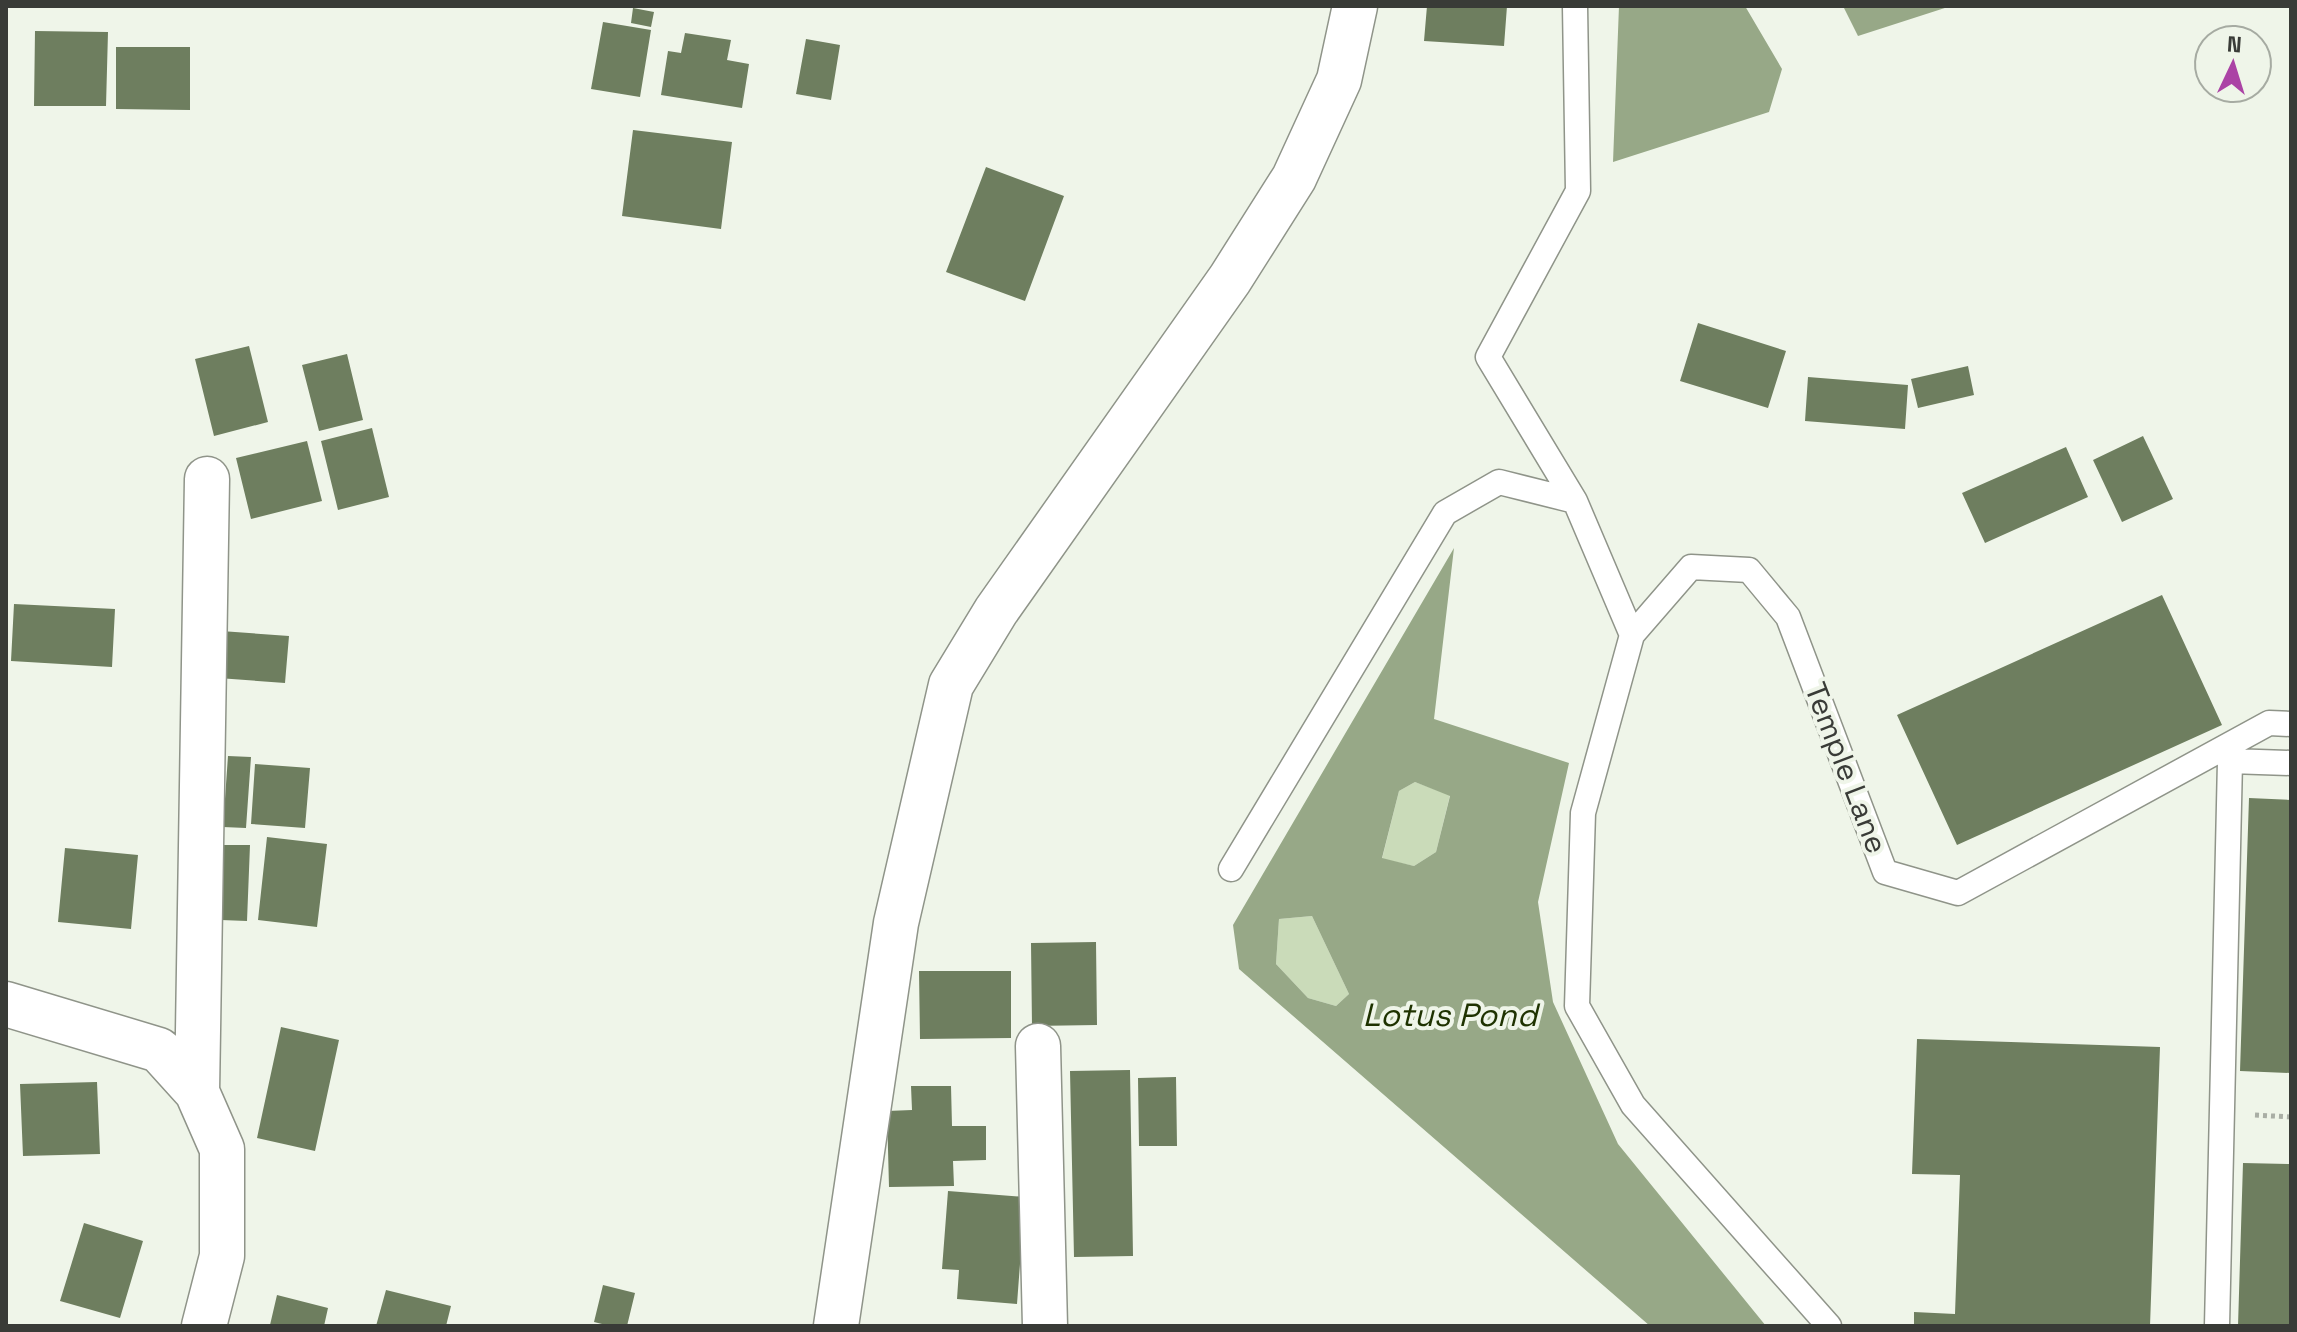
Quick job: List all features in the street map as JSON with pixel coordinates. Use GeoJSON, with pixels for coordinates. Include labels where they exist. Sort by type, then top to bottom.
{"type":"FeatureCollection","features":[{"type":"Feature","properties":{"kind":"street"},"geometry":{"type":"LineString","coordinates":[[836,1326],[896,923],[951,685],[996,611],[1230,279],[1294,178],[1339,80],[1355,6]]}},
{"type":"Feature","properties":{"kind":"street"},"geometry":{"type":"LineString","coordinates":[[197,1092],[207,479]]}},
{"type":"Feature","properties":{"kind":"street"},"geometry":{"type":"LineString","coordinates":[[6,1004],[159,1050],[197,1092],[222,1149],[222,1256],[204,1326]]}},
{"type":"Feature","properties":{"kind":"street"},"geometry":{"type":"LineString","coordinates":[[1038,1046],[1045,1326]]}},
{"type":"Feature","properties":{"kind":"lane"},"geometry":{"type":"LineString","coordinates":[[1575,6],[1578,191],[1488,357],[1575,501],[1632,635],[1583,813],[1577,1006],[1633,1105],[1829,1326]]}},
{"type":"Feature","properties":{"kind":"lane"},"geometry":{"type":"LineString","coordinates":[[1231,869],[1445,513],[1499,482],[1575,501]]}},
{"type":"Feature","properties":{"kind":"lane","name":"Temple Lane"},"geometry":{"type":"LineString","coordinates":[[1632,635],[1691,567],[1749,570],[1788,617],[1885,872],[1958,893],[2269,723],[2291,724]]}},
{"type":"Feature","properties":{"kind":"lane"},"geometry":{"type":"LineString","coordinates":[[2217,1326],[2230,761],[2291,763]]}},
{"type":"Feature","properties":{"kind":"shaded area"},"geometry":{"type":"Polygon","coordinates":[[[1415,782],[1450,795],[1436,852],[1414,866],[1382,859],[1399,791],[1415,782]]]}},
{"type":"Feature","properties":{"kind":"shaded area"},"geometry":{"type":"Polygon","coordinates":[[[1312,916],[1349,994],[1336,1006],[1308,998],[1276,964],[1279,919],[1312,916]]]}},
{"type":"Feature","properties":{"kind":"water"},"geometry":{"type":"Polygon","coordinates":[[[1619,6],[1745,6],[1782,69],[1769,112],[1613,162],[1619,6]]]}},
{"type":"Feature","properties":{"kind":"water"},"geometry":{"type":"Polygon","coordinates":[[[1843,6],[1951,6],[1858,36],[1843,6]]]}},
{"type":"Feature","properties":{"kind":"water","name":"Lotus Pond"},"geometry":{"type":"Polygon","coordinates":[[[1454,548],[1434,719],[1569,763],[1538,902],[1553,1002],[1618,1144],[1766,1326],[1650,1326],[1239,969],[1233,925],[1454,548]],[[1415,782],[1399,791],[1382,858],[1414,866],[1436,852],[1450,796],[1415,782]],[[1312,916],[1279,919],[1276,964],[1308,998],[1336,1006],[1349,994],[1312,916]]]}},
{"type":"Feature","properties":{"kind":"building"},"geometry":{"type":"Polygon","coordinates":[[[1427,6],[1507,6],[1504,46],[1424,41],[1427,6]]]}},
{"type":"Feature","properties":{"kind":"building"},"geometry":{"type":"Polygon","coordinates":[[[633,8],[654,12],[651,27],[631,23],[633,8]]]}},
{"type":"Feature","properties":{"kind":"building"},"geometry":{"type":"Polygon","coordinates":[[[603,22],[651,30],[640,97],[591,89],[603,22]]]}},
{"type":"Feature","properties":{"kind":"building"},"geometry":{"type":"Polygon","coordinates":[[[35,31],[108,32],[106,106],[34,106],[35,31]]]}},
{"type":"Feature","properties":{"kind":"building"},"geometry":{"type":"Polygon","coordinates":[[[685,33],[731,40],[727,60],[749,64],[742,108],[661,95],[668,51],[681,53],[685,33]]]}},
{"type":"Feature","properties":{"kind":"building"},"geometry":{"type":"Polygon","coordinates":[[[806,39],[840,45],[831,100],[796,94],[806,39]]]}},
{"type":"Feature","properties":{"kind":"building"},"geometry":{"type":"Polygon","coordinates":[[[116,47],[190,47],[190,110],[116,109],[116,47]]]}},
{"type":"Feature","properties":{"kind":"building"},"geometry":{"type":"Polygon","coordinates":[[[633,130],[732,142],[721,229],[622,216],[633,130]]]}},
{"type":"Feature","properties":{"kind":"building"},"geometry":{"type":"Polygon","coordinates":[[[986,167],[1064,196],[1025,301],[946,272],[986,167]]]}},
{"type":"Feature","properties":{"kind":"building"},"geometry":{"type":"Polygon","coordinates":[[[1698,323],[1786,351],[1768,408],[1680,381],[1698,323]]]}},
{"type":"Feature","properties":{"kind":"building"},"geometry":{"type":"Polygon","coordinates":[[[249,346],[268,422],[214,436],[195,359],[249,346]]]}},
{"type":"Feature","properties":{"kind":"building"},"geometry":{"type":"Polygon","coordinates":[[[347,354],[363,420],[319,431],[302,365],[347,354]]]}},
{"type":"Feature","properties":{"kind":"building"},"geometry":{"type":"Polygon","coordinates":[[[1968,366],[1974,395],[1918,408],[1911,379],[1968,366]]]}},
{"type":"Feature","properties":{"kind":"building"},"geometry":{"type":"Polygon","coordinates":[[[1808,377],[1908,385],[1905,429],[1805,421],[1808,377]]]}},
{"type":"Feature","properties":{"kind":"building"},"geometry":{"type":"Polygon","coordinates":[[[372,428],[389,497],[338,510],[321,441],[372,428]]]}},
{"type":"Feature","properties":{"kind":"building"},"geometry":{"type":"Polygon","coordinates":[[[2143,436],[2173,499],[2122,522],[2093,460],[2143,436]]]}},
{"type":"Feature","properties":{"kind":"building"},"geometry":{"type":"Polygon","coordinates":[[[307,441],[322,501],[251,519],[236,458],[307,441]]]}},
{"type":"Feature","properties":{"kind":"building"},"geometry":{"type":"Polygon","coordinates":[[[2066,447],[2088,497],[1985,543],[1962,493],[2066,447]]]}},
{"type":"Feature","properties":{"kind":"building"},"geometry":{"type":"Polygon","coordinates":[[[2162,595],[2222,725],[1957,845],[1897,715],[2162,595]]]}},
{"type":"Feature","properties":{"kind":"building"},"geometry":{"type":"Polygon","coordinates":[[[14,604],[115,609],[112,667],[11,661],[14,604]]]}},
{"type":"Feature","properties":{"kind":"building"},"geometry":{"type":"Polygon","coordinates":[[[221,631],[289,636],[285,683],[218,678],[221,631]]]}},
{"type":"Feature","properties":{"kind":"building"},"geometry":{"type":"Polygon","coordinates":[[[228,756],[251,757],[246,828],[223,827],[228,756]]]}},
{"type":"Feature","properties":{"kind":"building"},"geometry":{"type":"Polygon","coordinates":[[[255,764],[310,768],[305,828],[251,824],[255,764]]]}},
{"type":"Feature","properties":{"kind":"building"},"geometry":{"type":"Polygon","coordinates":[[[2249,798],[2291,800],[2291,1073],[2240,1071],[2249,798]]]}},
{"type":"Feature","properties":{"kind":"building"},"geometry":{"type":"Polygon","coordinates":[[[267,837],[327,844],[317,927],[258,920],[267,837]]]}},
{"type":"Feature","properties":{"kind":"building"},"geometry":{"type":"Polygon","coordinates":[[[224,845],[250,845],[247,921],[221,920],[224,845]]]}},
{"type":"Feature","properties":{"kind":"building"},"geometry":{"type":"Polygon","coordinates":[[[65,848],[138,855],[131,929],[58,922],[65,848]]]}},
{"type":"Feature","properties":{"kind":"building"},"geometry":{"type":"Polygon","coordinates":[[[1096,942],[1097,1025],[1032,1026],[1031,943],[1096,942]]]}},
{"type":"Feature","properties":{"kind":"building"},"geometry":{"type":"Polygon","coordinates":[[[919,971],[1011,971],[1011,1038],[920,1039],[919,971]]]}},
{"type":"Feature","properties":{"kind":"building"},"geometry":{"type":"Polygon","coordinates":[[[281,1027],[339,1040],[315,1151],[257,1138],[281,1027]]]}},
{"type":"Feature","properties":{"kind":"building"},"geometry":{"type":"Polygon","coordinates":[[[1917,1039],[2160,1047],[2150,1326],[1914,1326],[1914,1312],[1955,1314],[1960,1175],[1912,1174],[1917,1039]]]}},
{"type":"Feature","properties":{"kind":"building"},"geometry":{"type":"Polygon","coordinates":[[[1130,1070],[1133,1256],[1074,1257],[1070,1071],[1130,1070]]]}},
{"type":"Feature","properties":{"kind":"building"},"geometry":{"type":"Polygon","coordinates":[[[1176,1077],[1177,1146],[1139,1146],[1138,1078],[1176,1077]]]}},
{"type":"Feature","properties":{"kind":"building"},"geometry":{"type":"Polygon","coordinates":[[[97,1082],[100,1154],[23,1156],[20,1084],[97,1082]]]}},
{"type":"Feature","properties":{"kind":"building"},"geometry":{"type":"Polygon","coordinates":[[[911,1086],[951,1086],[952,1126],[986,1126],[986,1160],[953,1161],[954,1186],[889,1187],[887,1111],[912,1110],[911,1086]]]}},
{"type":"Feature","properties":{"kind":"building"},"geometry":{"type":"Polygon","coordinates":[[[2243,1163],[2291,1164],[2291,1326],[2238,1326],[2243,1163]]]}},
{"type":"Feature","properties":{"kind":"building"},"geometry":{"type":"Polygon","coordinates":[[[948,1191],[1025,1197],[1017,1304],[957,1299],[959,1270],[942,1269],[948,1191]]]}},
{"type":"Feature","properties":{"kind":"building"},"geometry":{"type":"Polygon","coordinates":[[[84,1223],[143,1241],[120,1318],[60,1301],[84,1223]]]}},
{"type":"Feature","properties":{"kind":"building"},"geometry":{"type":"Polygon","coordinates":[[[603,1285],[635,1293],[627,1326],[594,1322],[603,1285]]]}},
{"type":"Feature","properties":{"kind":"building"},"geometry":{"type":"Polygon","coordinates":[[[386,1290],[451,1306],[446,1326],[376,1326],[386,1290]]]}},
{"type":"Feature","properties":{"kind":"building"},"geometry":{"type":"Polygon","coordinates":[[[277,1295],[328,1308],[324,1326],[270,1325],[277,1295]]]}}]}
